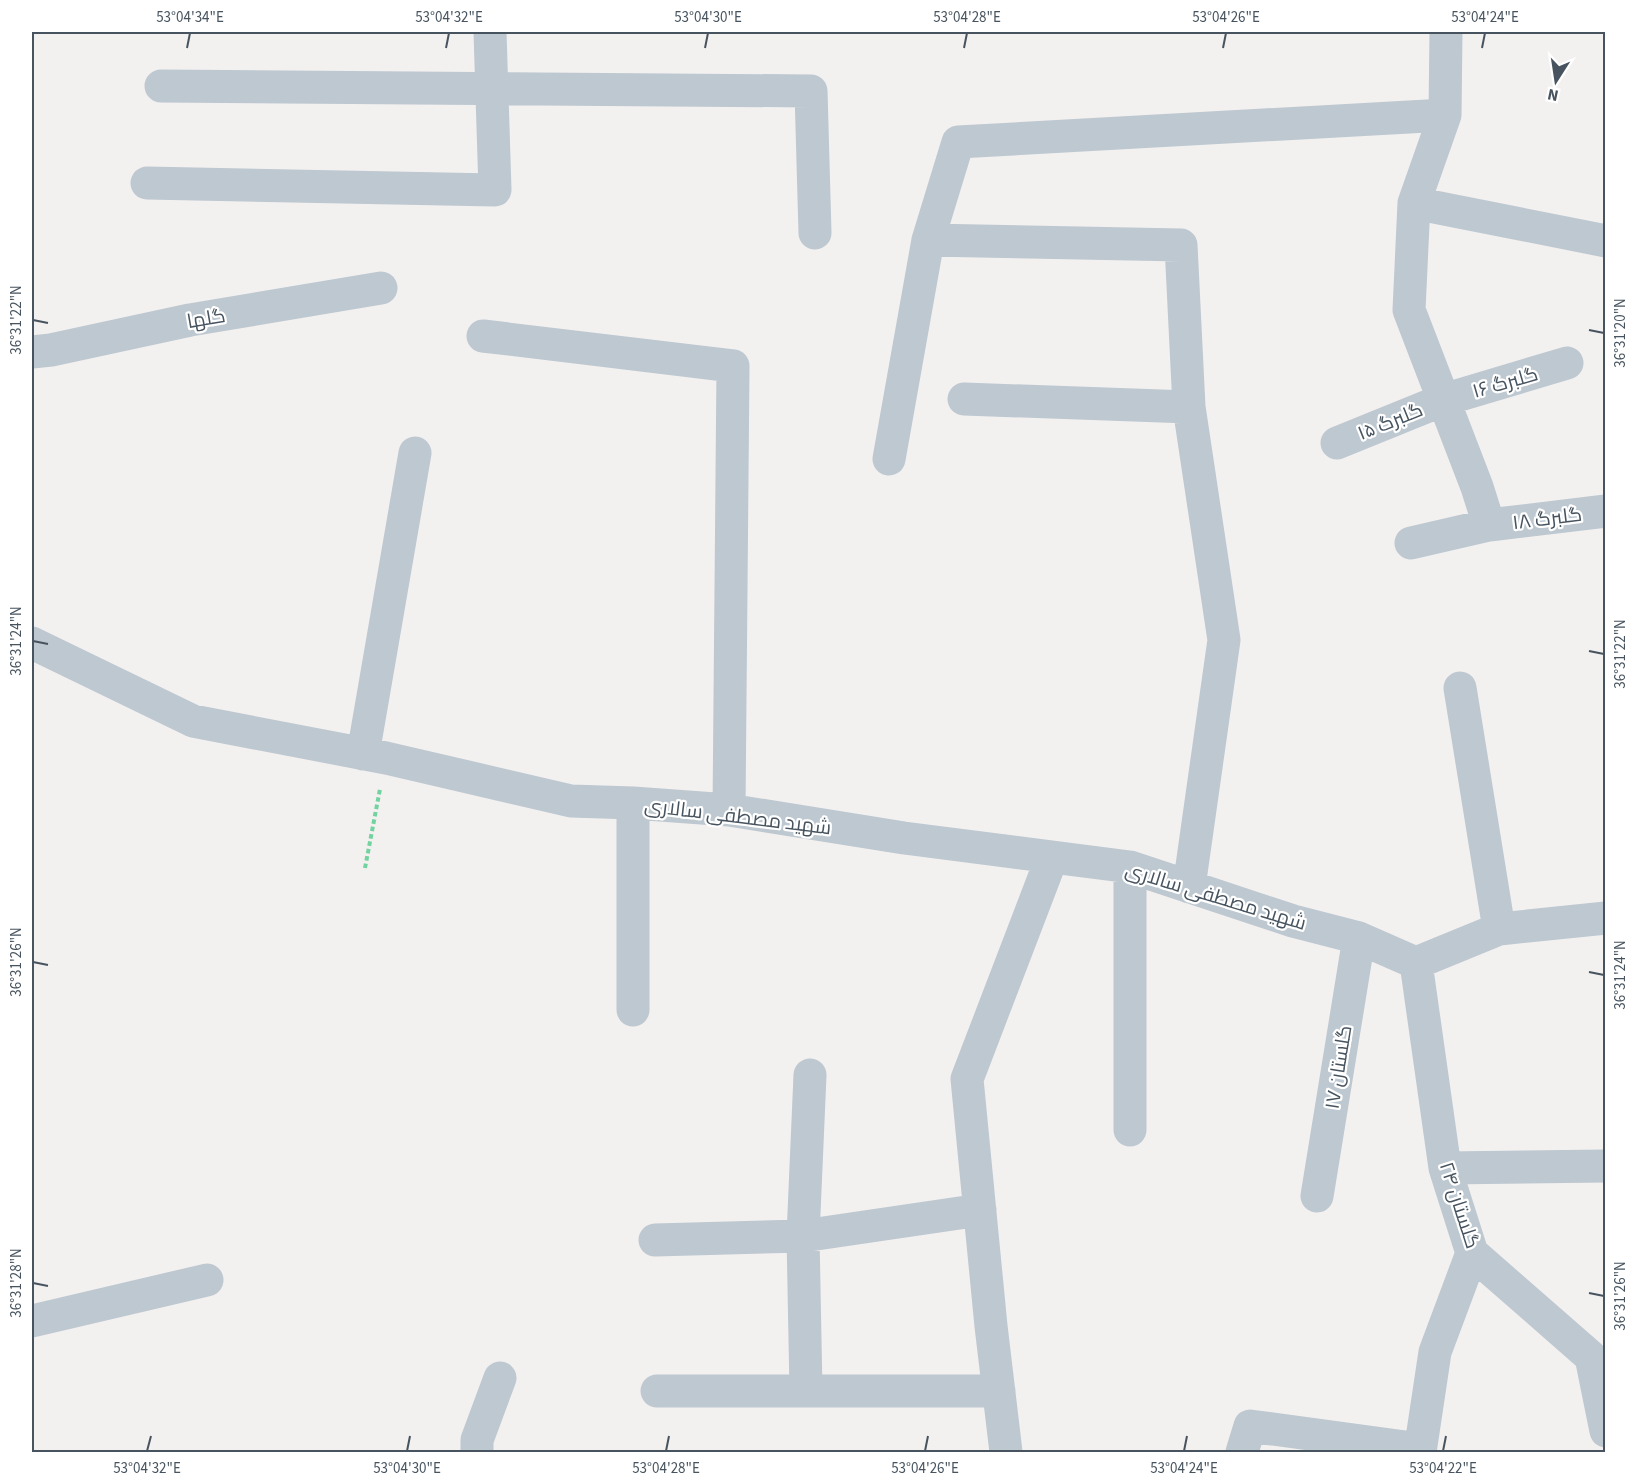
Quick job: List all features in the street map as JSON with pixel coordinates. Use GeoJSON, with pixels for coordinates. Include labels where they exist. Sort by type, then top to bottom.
{"type":"FeatureCollection","features":[{"type":"Feature","properties":{"kind":"street"},"geometry":{"type":"LineString","coordinates":[[147,183],[495,189],[490,32]]}},
{"type":"Feature","properties":{"kind":"street"},"geometry":{"type":"LineString","coordinates":[[1446,32],[1445,115],[1414,203],[1409,310],[1477,487],[1489,525]]}},
{"type":"Feature","properties":{"kind":"street"},"geometry":{"type":"LineString","coordinates":[[161,86],[811,91],[815,233]]}},
{"type":"Feature","properties":{"kind":"street"},"geometry":{"type":"LineString","coordinates":[[889,459],[928,240],[958,142],[1445,115]]}},
{"type":"Feature","properties":{"kind":"street"},"geometry":{"type":"LineString","coordinates":[[1414,203],[1605,241]]}},
{"type":"Feature","properties":{"kind":"street"},"geometry":{"type":"LineString","coordinates":[[928,240],[1181,245],[1189,408],[1224,640],[1189,887]]}},
{"type":"Feature","properties":{"kind":"street","name":"گلها"},"geometry":{"type":"LineString","coordinates":[[32,352],[51,350],[190,320],[381,288]]}},
{"type":"Feature","properties":{"kind":"street"},"geometry":{"type":"LineString","coordinates":[[483,336],[733,366],[729,810]]}},
{"type":"Feature","properties":{"kind":"street","name":"گلبرگ ۱۶"},"geometry":{"type":"LineString","coordinates":[[1443,400],[1567,363]]}},
{"type":"Feature","properties":{"kind":"street"},"geometry":{"type":"LineString","coordinates":[[964,399],[1189,408]]}},
{"type":"Feature","properties":{"kind":"street","name":"گلبرگ ۱۵"},"geometry":{"type":"LineString","coordinates":[[1337,443],[1443,400]]}},
{"type":"Feature","properties":{"kind":"street"},"geometry":{"type":"LineString","coordinates":[[375,756],[415,453]]}},
{"type":"Feature","properties":{"kind":"street","name":"گلبرگ ۱۸"},"geometry":{"type":"LineString","coordinates":[[1411,543],[1489,525],[1605,511]]}},
{"type":"Feature","properties":{"kind":"street","name":"شهید مصطفی سالاری"},"geometry":{"type":"LineString","coordinates":[[32,643],[193,721],[375,756],[571,801],[729,810],[904,838],[1130,867],[1293,921],[1359,938],[1416,963]]}},
{"type":"Feature","properties":{"kind":"street"},"geometry":{"type":"LineString","coordinates":[[1460,688],[1499,929]]}},
{"type":"Feature","properties":{"kind":"street"},"geometry":{"type":"LineString","coordinates":[[633,803],[633,1010]]}},
{"type":"Feature","properties":{"kind":"street"},"geometry":{"type":"LineString","coordinates":[[1006,1452],[967,1079],[1052,857]]}},
{"type":"Feature","properties":{"kind":"street"},"geometry":{"type":"LineString","coordinates":[[1130,867],[1130,1130]]}},
{"type":"Feature","properties":{"kind":"street"},"geometry":{"type":"LineString","coordinates":[[1416,963],[1499,929],[1605,918]]}},
{"type":"Feature","properties":{"kind":"street","name":"گلستان ۱۷"},"geometry":{"type":"LineString","coordinates":[[1317,1196],[1359,938]]}},
{"type":"Feature","properties":{"kind":"street","name":"گلستان ۲۴"},"geometry":{"type":"LineString","coordinates":[[1416,963],[1445,1168],[1472,1253],[1591,1357],[1605,1431]]}},
{"type":"Feature","properties":{"kind":"street"},"geometry":{"type":"LineString","coordinates":[[806,1391],[802,1236],[810,1075]]}},
{"type":"Feature","properties":{"kind":"street"},"geometry":{"type":"LineString","coordinates":[[1445,1168],[1605,1166]]}},
{"type":"Feature","properties":{"kind":"street"},"geometry":{"type":"LineString","coordinates":[[655,1240],[802,1236],[980,1210]]}},
{"type":"Feature","properties":{"kind":"street"},"geometry":{"type":"LineString","coordinates":[[1242,1452],[1250,1426],[1419,1451],[1435,1352],[1472,1253]]}},
{"type":"Feature","properties":{"kind":"street"},"geometry":{"type":"LineString","coordinates":[[32,1321],[207,1280]]}},
{"type":"Feature","properties":{"kind":"street"},"geometry":{"type":"LineString","coordinates":[[477,1452],[477,1440],[500,1378]]}},
{"type":"Feature","properties":{"kind":"street"},"geometry":{"type":"LineString","coordinates":[[657,1391],[999,1391]]}},
{"type":"Feature","properties":{"kind":"path"},"geometry":{"type":"LineString","coordinates":[[365,868],[375,756]]}}]}
